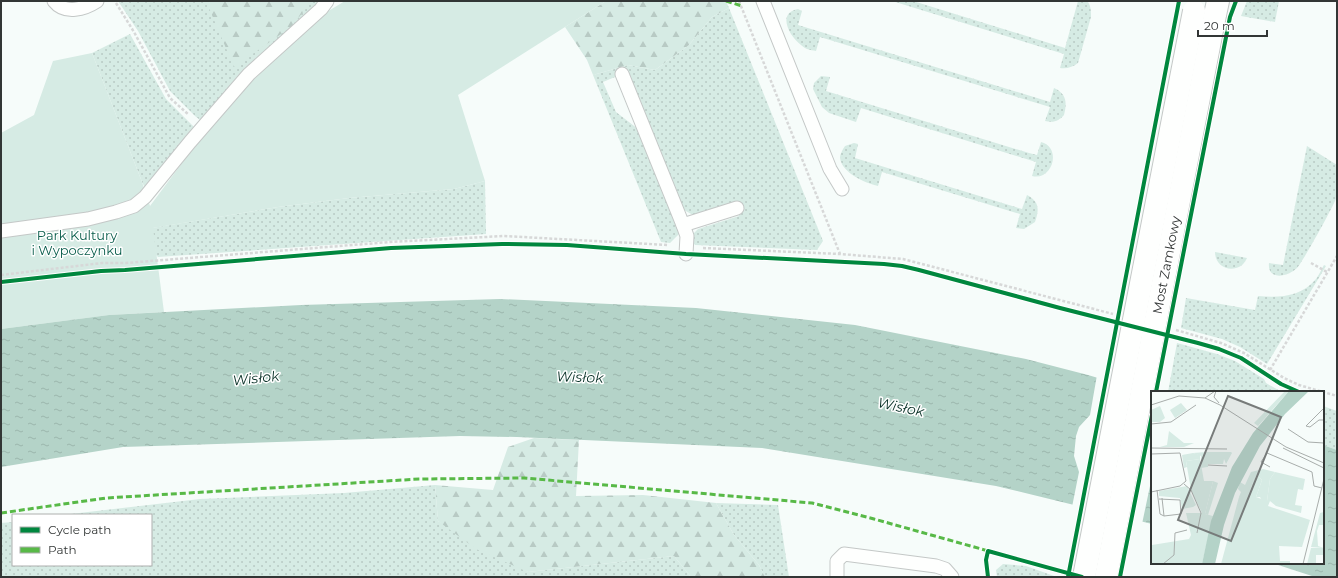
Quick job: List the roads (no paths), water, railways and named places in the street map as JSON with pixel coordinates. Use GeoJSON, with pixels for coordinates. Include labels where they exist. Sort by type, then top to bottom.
{"type":"FeatureCollection","features":[{"type":"Feature","properties":{"kind":"main road","name":"Most Zamkowy"},"geometry":{"type":"LineString","coordinates":[[1084,577],[1195,6]]}},
{"type":"Feature","properties":{"kind":"main road","name":"Most Zamkowy"},"geometry":{"type":"LineString","coordinates":[[1106,577],[1216,8]]}},
{"type":"Feature","properties":{"kind":"lane"},"geometry":{"type":"LineString","coordinates":[[54,1],[56,4],[68,10],[80,8],[97,1]]}},
{"type":"Feature","properties":{"kind":"lane"},"geometry":{"type":"LineString","coordinates":[[1,231],[88,219],[134,206],[145,197],[249,74],[322,9],[328,1]]}},
{"type":"Feature","properties":{"kind":"lane"},"geometry":{"type":"LineString","coordinates":[[763,1],[830,169],[842,189]]}},
{"type":"Feature","properties":{"kind":"lane"},"geometry":{"type":"LineString","coordinates":[[622,74],[683,225],[687,236],[686,250]]}},
{"type":"Feature","properties":{"kind":"lane"},"geometry":{"type":"LineString","coordinates":[[683,225],[737,208]]}},
{"type":"Feature","properties":{"kind":"lane"},"geometry":{"type":"LineString","coordinates":[[836,577],[837,561],[844,554],[936,566],[945,569],[952,577]]}},
{"type":"Feature","properties":{"kind":"water","name":"Wisłok"},"geometry":{"type":"Polygon","coordinates":[[[500,299],[696,308],[855,325],[1026,359],[1151,394],[1151,524],[996,486],[762,448],[517,437],[460,436],[123,447],[1,467],[1,329],[109,315],[301,305],[500,299]]]}},
{"type":"Feature","properties":{"kind":"water"},"geometry":{"type":"Polygon","coordinates":[[[1324,445],[1337,450],[1337,577],[1315,577],[1275,564],[1324,564],[1324,445]]]}},
{"type":"Feature","properties":{"kind":"park label","name":"Park Kultury i Wypoczynku"},"geometry":{"type":"Point","coordinates":[77,242]}}]}
